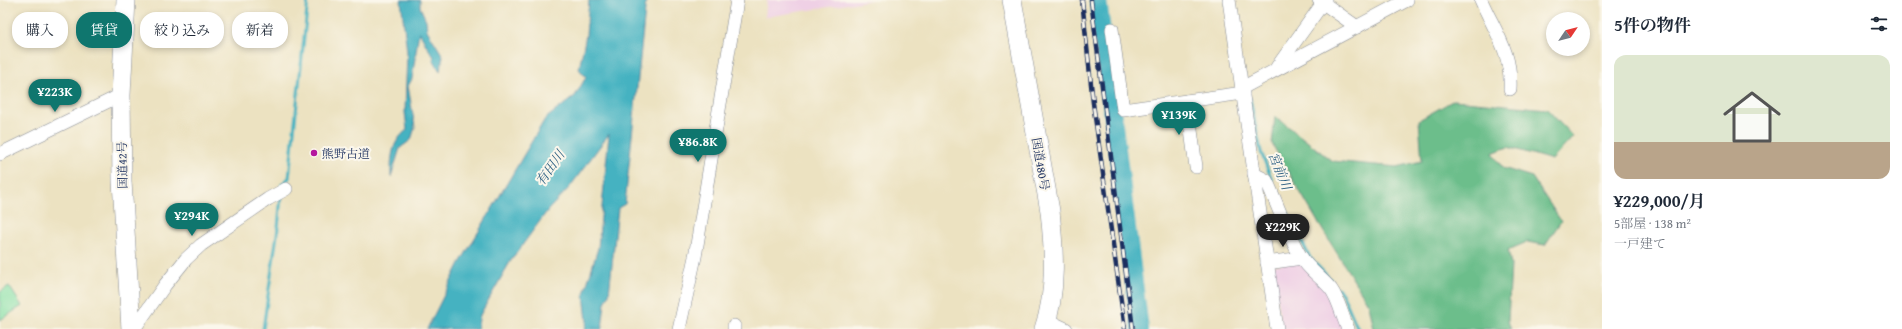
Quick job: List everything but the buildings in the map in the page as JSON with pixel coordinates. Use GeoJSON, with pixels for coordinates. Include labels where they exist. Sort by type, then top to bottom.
{"type":"FeatureCollection","features":[{"type":"Feature","properties":{"kind":"highway","name":"国道42号"},"geometry":{"type":"LineString","coordinates":[[126,0],[121,95],[122,181],[131,329]]}},
{"type":"Feature","properties":{"kind":"highway","name":"国道480号"},"geometry":{"type":"LineString","coordinates":[[1012,0],[1052,234],[1053,270],[1046,325]]}},
{"type":"Feature","properties":{"kind":"street"},"geometry":{"type":"LineString","coordinates":[[679,328],[695,257],[737,0]]}},
{"type":"Feature","properties":{"kind":"street"},"geometry":{"type":"LineString","coordinates":[[1229,0],[1276,329]]}},
{"type":"Feature","properties":{"kind":"street"},"geometry":{"type":"LineString","coordinates":[[1112,29],[1123,110],[1187,101],[1242,91],[1276,69],[1407,0]]}},
{"type":"Feature","properties":{"kind":"street"},"geometry":{"type":"LineString","coordinates":[[1481,0],[1501,40],[1510,71],[1510,89]]}},
{"type":"Feature","properties":{"kind":"street"},"geometry":{"type":"LineString","coordinates":[[1276,69],[1322,1],[1357,27]]}},
{"type":"Feature","properties":{"kind":"street"},"geometry":{"type":"LineString","coordinates":[[0,154],[121,95]]}},
{"type":"Feature","properties":{"kind":"street"},"geometry":{"type":"LineString","coordinates":[[1187,101],[1196,167]]}},
{"type":"Feature","properties":{"kind":"street"},"geometry":{"type":"LineString","coordinates":[[1254,174],[1266,180],[1287,231],[1302,258],[1335,295],[1348,329]]}},
{"type":"Feature","properties":{"kind":"street"},"geometry":{"type":"LineString","coordinates":[[134,329],[165,285],[186,259],[201,245],[268,199],[286,189]]}},
{"type":"Feature","properties":{"kind":"street"},"geometry":{"type":"LineString","coordinates":[[1267,263],[1302,258]]}},
{"type":"Feature","properties":{"kind":"street"},"geometry":{"type":"LineString","coordinates":[[1046,325],[1066,329]]}},
{"type":"Feature","properties":{"kind":"shaded area"},"geometry":{"type":"Polygon","coordinates":[[[767,0],[873,0],[765,17],[767,0]]]}},
{"type":"Feature","properties":{"kind":"shaded area"},"geometry":{"type":"Polygon","coordinates":[[[1300,261],[1328,288],[1345,329],[1282,329],[1271,266],[1300,261]]]}},
{"type":"Feature","properties":{"kind":"green space"},"geometry":{"type":"Polygon","coordinates":[[[1454,100],[1547,109],[1573,137],[1552,160],[1508,147],[1492,153],[1503,168],[1532,177],[1561,221],[1545,245],[1527,242],[1508,250],[1511,264],[1508,321],[1511,329],[1374,329],[1369,305],[1272,144],[1275,116],[1332,161],[1397,167],[1422,161],[1419,120],[1454,100]]]}},
{"type":"Feature","properties":{"kind":"green space"},"geometry":{"type":"Polygon","coordinates":[[[9,286],[22,306],[0,320],[0,292],[9,286]]]}},
{"type":"Feature","properties":{"kind":"water"},"geometry":{"type":"Polygon","coordinates":[[[401,0],[420,0],[420,7],[426,20],[427,30],[443,56],[440,71],[419,31],[412,79],[408,86],[415,127],[411,140],[400,148],[391,177],[391,163],[395,145],[407,130],[405,112],[407,52],[401,0]]]}},
{"type":"Feature","properties":{"kind":"water","name":"有田川"},"geometry":{"type":"Polygon","coordinates":[[[589,0],[646,0],[625,204],[618,208],[609,294],[605,303],[602,329],[585,329],[587,321],[584,294],[598,248],[609,134],[569,188],[548,210],[510,262],[480,315],[477,329],[427,329],[460,263],[545,119],[575,96],[586,77],[579,69],[586,35],[589,0]]]}},
{"type":"Feature","properties":{"kind":"waterway"},"geometry":{"type":"LineString","coordinates":[[282,186],[282,184],[289,178],[308,0]]}},
{"type":"Feature","properties":{"kind":"waterway"},"geometry":{"type":"LineString","coordinates":[[1098,0],[1140,329]]}},
{"type":"Feature","properties":{"kind":"waterway","name":"宮前川"},"geometry":{"type":"LineString","coordinates":[[1250,99],[1261,152],[1272,180]]}},
{"type":"Feature","properties":{"kind":"waterway"},"geometry":{"type":"LineString","coordinates":[[263,329],[278,228],[281,196]]}},
{"type":"Feature","properties":{"kind":"waterway","name":"宮前川"},"geometry":{"type":"LineString","coordinates":[[1287,212],[1310,258],[1330,279]]}},
{"type":"Feature","properties":{"kind":"waterway","name":"宮前川"},"geometry":{"type":"LineString","coordinates":[[1338,288],[1344,297],[1358,329]]}},
{"type":"Feature","properties":{"kind":"railway"},"geometry":{"type":"LineString","coordinates":[[1082,0],[1093,103],[1125,329]]}},
{"type":"Feature","properties":{"kind":"railway"},"geometry":{"type":"LineString","coordinates":[[1091,0],[1133,329]]}},
{"type":"Feature","properties":{"kind":"place","name":"熊野古道"},"geometry":{"type":"Point","coordinates":[314,153]}}]}
